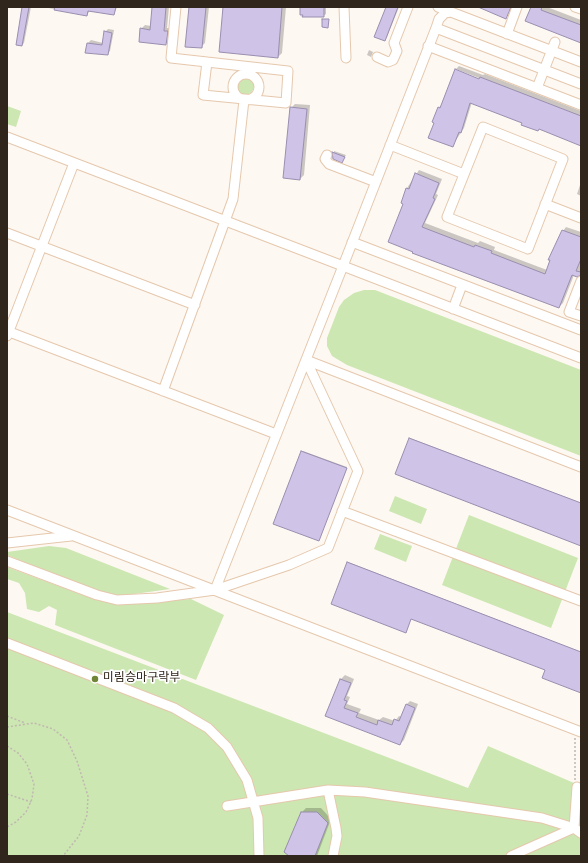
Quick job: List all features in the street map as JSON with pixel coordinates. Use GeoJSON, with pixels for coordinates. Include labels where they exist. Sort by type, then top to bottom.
{"type":"FeatureCollection","features":[{"type":"Feature","properties":{"kind":"street"},"geometry":{"type":"LineString","coordinates":[[176,7],[171,58],[207,62],[246,70],[288,71],[286,103],[203,95],[207,62]]}},
{"type":"Feature","properties":{"kind":"street"},"geometry":{"type":"LineString","coordinates":[[344,7],[346,58]]}},
{"type":"Feature","properties":{"kind":"street"},"geometry":{"type":"LineString","coordinates":[[377,57],[388,62],[393,60],[397,51],[394,43],[408,7]]}},
{"type":"Feature","properties":{"kind":"street"},"geometry":{"type":"LineString","coordinates":[[438,7],[506,34],[553,47],[581,62]]}},
{"type":"Feature","properties":{"kind":"street"},"geometry":{"type":"LineString","coordinates":[[506,34],[517,7]]}},
{"type":"Feature","properties":{"kind":"street"},"geometry":{"type":"LineString","coordinates":[[575,7],[581,9]]}},
{"type":"Feature","properties":{"kind":"street"},"geometry":{"type":"LineString","coordinates":[[215,590],[428,46],[440,19],[445,13],[451,12]]}},
{"type":"Feature","properties":{"kind":"street"},"geometry":{"type":"LineString","coordinates":[[436,28],[581,84]]}},
{"type":"Feature","properties":{"kind":"street"},"geometry":{"type":"LineString","coordinates":[[428,46],[581,105]]}},
{"type":"Feature","properties":{"kind":"street"},"geometry":{"type":"LineString","coordinates":[[536,88],[553,47]]}},
{"type":"Feature","properties":{"kind":"street"},"geometry":{"type":"LineString","coordinates":[[246,70],[256,79],[258,90],[250,99],[244,100],[235,94],[233,83],[236,78],[246,70]]}},
{"type":"Feature","properties":{"kind":"street"},"geometry":{"type":"LineString","coordinates":[[164,391],[226,220],[235,188],[244,100]]}},
{"type":"Feature","properties":{"kind":"street"},"geometry":{"type":"LineString","coordinates":[[483,127],[563,159],[545,204],[528,249],[447,217],[483,127]]}},
{"type":"Feature","properties":{"kind":"street"},"geometry":{"type":"LineString","coordinates":[[7,137],[226,220],[581,358]]}},
{"type":"Feature","properties":{"kind":"street"},"geometry":{"type":"LineString","coordinates":[[390,145],[464,174]]}},
{"type":"Feature","properties":{"kind":"street"},"geometry":{"type":"LineString","coordinates":[[327,155],[325,158],[329,164],[376,182]]}},
{"type":"Feature","properties":{"kind":"street"},"geometry":{"type":"LineString","coordinates":[[74,163],[8,333],[276,434]]}},
{"type":"Feature","properties":{"kind":"street"},"geometry":{"type":"LineString","coordinates":[[545,204],[581,218]]}},
{"type":"Feature","properties":{"kind":"street"},"geometry":{"type":"LineString","coordinates":[[7,233],[195,305]]}},
{"type":"Feature","properties":{"kind":"street"},"geometry":{"type":"LineString","coordinates":[[352,242],[581,330]]}},
{"type":"Feature","properties":{"kind":"street"},"geometry":{"type":"LineString","coordinates":[[581,282],[569,312],[581,316]]}},
{"type":"Feature","properties":{"kind":"street"},"geometry":{"type":"LineString","coordinates":[[453,309],[462,285]]}},
{"type":"Feature","properties":{"kind":"street"},"geometry":{"type":"LineString","coordinates":[[306,360],[581,467]]}},
{"type":"Feature","properties":{"kind":"street"},"geometry":{"type":"LineString","coordinates":[[7,561],[97,595],[117,600],[157,598],[215,590],[289,565],[328,548],[358,471],[306,360]]}},
{"type":"Feature","properties":{"kind":"street"},"geometry":{"type":"LineString","coordinates":[[7,510],[578,731]]}},
{"type":"Feature","properties":{"kind":"street"},"geometry":{"type":"LineString","coordinates":[[342,511],[581,601]]}},
{"type":"Feature","properties":{"kind":"street"},"geometry":{"type":"LineString","coordinates":[[7,543],[74,535]]}},
{"type":"Feature","properties":{"kind":"street"},"geometry":{"type":"LineString","coordinates":[[7,643],[174,708],[197,720],[218,737],[234,757],[248,780],[255,801],[260,831],[259,856]]}},
{"type":"Feature","properties":{"kind":"street"},"geometry":{"type":"LineString","coordinates":[[576,787],[579,829]]}},
{"type":"Feature","properties":{"kind":"street"},"geometry":{"type":"LineString","coordinates":[[328,790],[337,836],[333,856]]}},
{"type":"Feature","properties":{"kind":"street"},"geometry":{"type":"LineString","coordinates":[[227,806],[328,790],[365,792],[542,818],[579,829]]}},
{"type":"Feature","properties":{"kind":"street"},"geometry":{"type":"LineString","coordinates":[[511,856],[579,829]]}},
{"type":"Feature","properties":{"kind":"path"},"geometry":{"type":"LineString","coordinates":[[7,716],[26,724]]}},
{"type":"Feature","properties":{"kind":"path"},"geometry":{"type":"LineString","coordinates":[[7,727],[26,724],[43,725],[57,732],[67,740],[77,761],[86,787],[88,803],[87,816],[79,836],[63,856]]}},
{"type":"Feature","properties":{"kind":"path"},"geometry":{"type":"LineString","coordinates":[[576,787],[574,776],[578,731]]}},
{"type":"Feature","properties":{"kind":"path"},"geometry":{"type":"LineString","coordinates":[[7,746],[23,758],[31,770],[34,784],[31,802],[22,817],[7,827]]}},
{"type":"Feature","properties":{"kind":"path"},"geometry":{"type":"LineString","coordinates":[[7,794],[31,802]]}},
{"type":"Feature","properties":{"kind":"green space"},"geometry":{"type":"Polygon","coordinates":[[[245,77],[251,80],[254,86],[251,92],[245,95],[239,92],[236,86],[239,80],[245,77]]]}},
{"type":"Feature","properties":{"kind":"green space"},"geometry":{"type":"Polygon","coordinates":[[[7,106],[21,111],[16,127],[7,124],[7,106]]]}},
{"type":"Feature","properties":{"kind":"green space"},"geometry":{"type":"Polygon","coordinates":[[[364,290],[375,290],[581,370],[581,456],[347,365],[332,356],[327,346],[327,338],[339,307],[344,300],[354,293],[364,290]]]}},
{"type":"Feature","properties":{"kind":"green space"},"geometry":{"type":"Polygon","coordinates":[[[395,496],[427,509],[421,524],[389,511],[395,496]]]}},
{"type":"Feature","properties":{"kind":"green space"},"geometry":{"type":"Polygon","coordinates":[[[469,515],[578,558],[551,628],[442,585],[469,515]]]}},
{"type":"Feature","properties":{"kind":"green space"},"geometry":{"type":"Polygon","coordinates":[[[380,534],[412,546],[406,562],[374,549],[380,534]]]}},
{"type":"Feature","properties":{"kind":"green space"},"geometry":{"type":"Polygon","coordinates":[[[49,546],[66,548],[170,589],[120,596],[100,593],[7,555],[7,552],[49,546]]]}},
{"type":"Feature","properties":{"kind":"green space"},"geometry":{"type":"Polygon","coordinates":[[[7,567],[96,600],[118,603],[191,599],[224,615],[196,680],[55,625],[57,610],[49,606],[39,612],[27,609],[25,593],[19,583],[7,579],[7,567]]]}},
{"type":"Feature","properties":{"kind":"green space","name":"미림승마구락부"},"geometry":{"type":"Polygon","coordinates":[[[7,612],[468,788],[488,746],[581,786],[581,856],[7,856],[7,612]]]}},
{"type":"Feature","properties":{"kind":"building"},"geometry":{"type":"Polygon","coordinates":[[[22,7],[29,7],[22,46],[16,45],[22,7]]]}},
{"type":"Feature","properties":{"kind":"building"},"geometry":{"type":"Polygon","coordinates":[[[55,7],[116,7],[114,15],[88,11],[87,16],[54,10],[55,7]]]}},
{"type":"Feature","properties":{"kind":"building"},"geometry":{"type":"Polygon","coordinates":[[[152,7],[166,7],[164,31],[168,31],[166,45],[139,42],[140,28],[150,30],[152,7]]]}},
{"type":"Feature","properties":{"kind":"building"},"geometry":{"type":"Polygon","coordinates":[[[189,7],[206,7],[202,48],[185,47],[189,7]]]}},
{"type":"Feature","properties":{"kind":"building"},"geometry":{"type":"Polygon","coordinates":[[[223,7],[282,7],[278,58],[219,52],[223,7]]]}},
{"type":"Feature","properties":{"kind":"building"},"geometry":{"type":"Polygon","coordinates":[[[300,7],[324,7],[324,17],[302,17],[303,15],[300,15],[300,7]]]}},
{"type":"Feature","properties":{"kind":"building"},"geometry":{"type":"Polygon","coordinates":[[[386,7],[398,7],[385,41],[374,37],[386,7]]]}},
{"type":"Feature","properties":{"kind":"building"},"geometry":{"type":"Polygon","coordinates":[[[478,7],[511,7],[506,19],[478,7]]]}},
{"type":"Feature","properties":{"kind":"building"},"geometry":{"type":"Polygon","coordinates":[[[531,7],[542,7],[541,10],[581,25],[581,43],[525,21],[531,7]]]}},
{"type":"Feature","properties":{"kind":"building"},"geometry":{"type":"Polygon","coordinates":[[[322,19],[329,19],[328,28],[322,27],[322,19]]]}},
{"type":"Feature","properties":{"kind":"building"},"geometry":{"type":"Polygon","coordinates":[[[104,31],[112,33],[108,55],[85,53],[87,43],[102,45],[104,31]]]}},
{"type":"Feature","properties":{"kind":"building"},"geometry":{"type":"Polygon","coordinates":[[[455,69],[479,79],[480,77],[581,116],[581,146],[539,129],[538,131],[521,125],[522,123],[470,103],[461,133],[459,132],[453,147],[428,138],[434,123],[432,122],[438,107],[440,108],[455,69]]]}},
{"type":"Feature","properties":{"kind":"building"},"geometry":{"type":"Polygon","coordinates":[[[290,107],[307,109],[300,180],[283,178],[290,107]]]}},
{"type":"Feature","properties":{"kind":"building"},"geometry":{"type":"Polygon","coordinates":[[[332,152],[345,157],[342,163],[333,159],[332,152]]]}},
{"type":"Feature","properties":{"kind":"building"},"geometry":{"type":"Polygon","coordinates":[[[415,173],[439,183],[433,198],[435,199],[422,227],[474,247],[475,245],[492,251],[491,253],[545,274],[550,260],[548,260],[562,230],[581,237],[581,259],[576,271],[581,272],[581,275],[577,277],[572,275],[559,308],[412,253],[413,252],[388,242],[403,204],[401,203],[406,188],[409,189],[415,173]]]}},
{"type":"Feature","properties":{"kind":"building"},"geometry":{"type":"Polygon","coordinates":[[[409,438],[581,503],[581,546],[395,474],[409,438]]]}},
{"type":"Feature","properties":{"kind":"building"},"geometry":{"type":"Polygon","coordinates":[[[301,451],[347,468],[319,541],[273,524],[301,451]]]}},
{"type":"Feature","properties":{"kind":"building"},"geometry":{"type":"Polygon","coordinates":[[[347,562],[581,652],[581,693],[542,678],[545,670],[411,619],[406,633],[331,604],[347,562]]]}},
{"type":"Feature","properties":{"kind":"building"},"geometry":{"type":"Polygon","coordinates":[[[340,679],[351,683],[344,700],[347,701],[344,708],[358,713],[356,717],[377,725],[378,720],[392,725],[394,719],[399,721],[406,704],[415,708],[400,745],[325,716],[340,679]]]}},
{"type":"Feature","properties":{"kind":"building"},"geometry":{"type":"Polygon","coordinates":[[[301,812],[317,812],[328,823],[315,856],[289,856],[284,852],[301,812]]]}},
{"type":"Feature","properties":{"kind":"place","name":"미림승마구락부"},"geometry":{"type":"Point","coordinates":[95,679]}}]}
